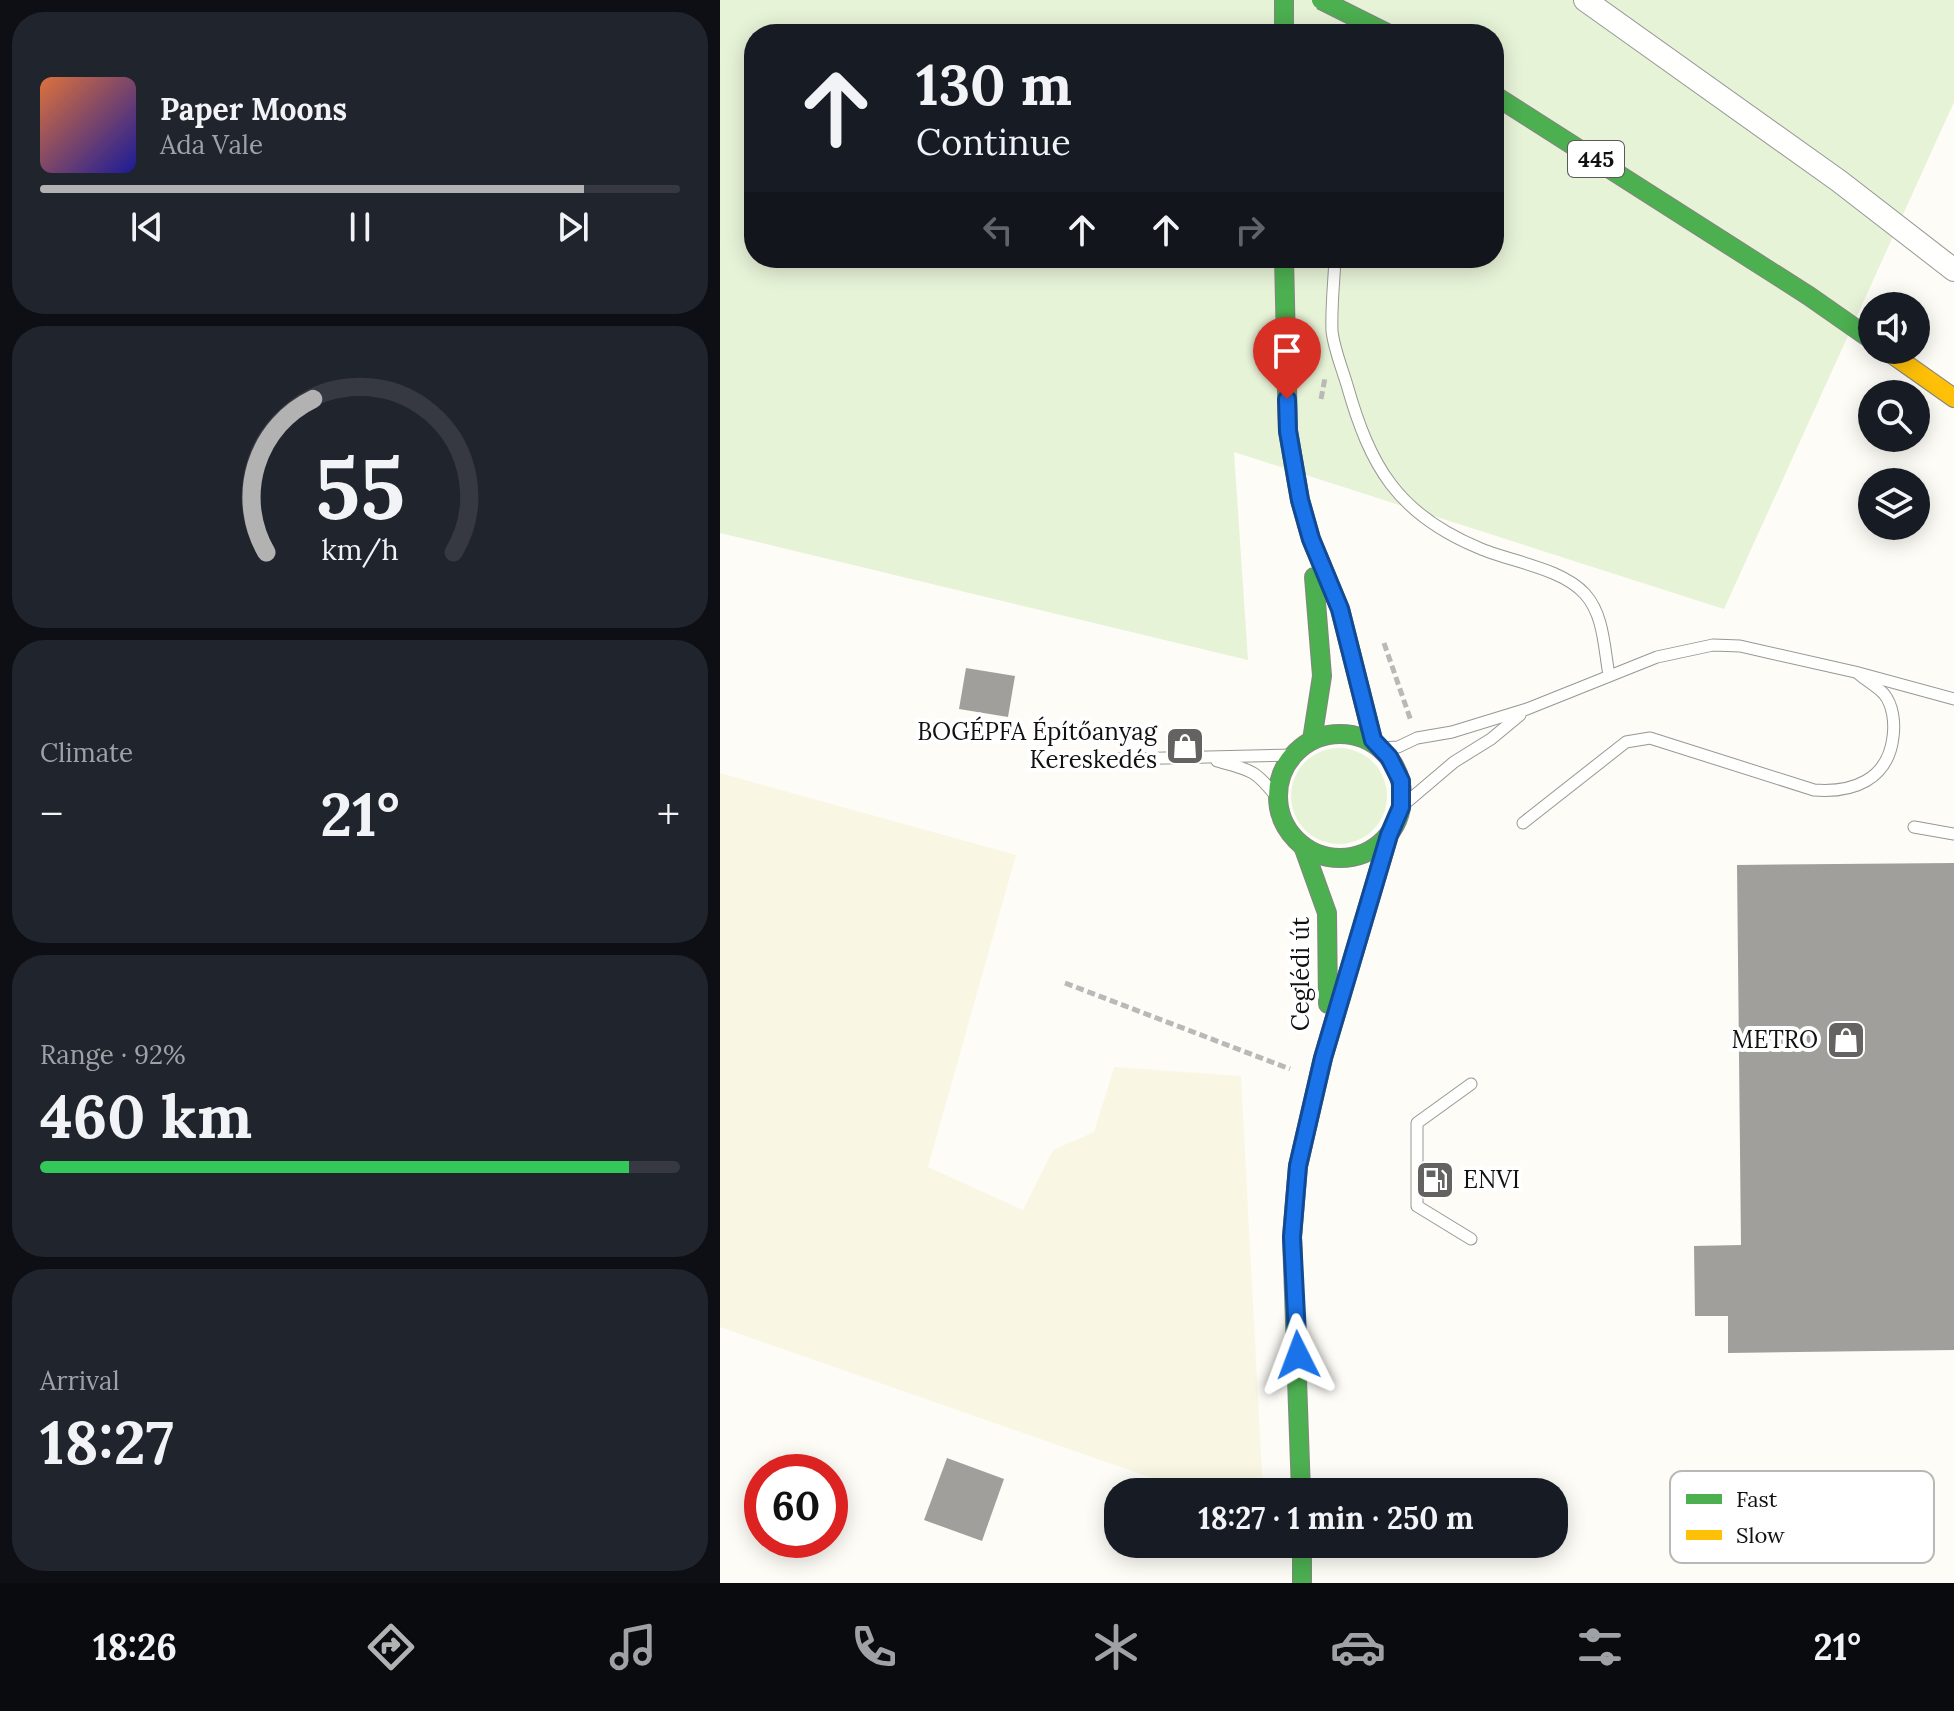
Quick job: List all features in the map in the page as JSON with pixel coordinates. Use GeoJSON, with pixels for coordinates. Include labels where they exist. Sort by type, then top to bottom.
{"type":"FeatureCollection","features":[{"type":"Feature","properties":{"kind":"main road"},"geometry":{"type":"LineString","coordinates":[[1284,0],[1284,24]]}},
{"type":"Feature","properties":{"kind":"main road"},"geometry":{"type":"LineString","coordinates":[[1321,0],[1369,24]]}},
{"type":"Feature","properties":{"kind":"main road","name":"445"},"geometry":{"type":"LineString","coordinates":[[1504,101],[1858,330]]}},
{"type":"Feature","properties":{"kind":"main road"},"geometry":{"type":"LineString","coordinates":[[1284,268],[1288,431],[1300,500],[1311,539],[1340,609],[1376,744],[1396,768],[1401,781],[1401,807],[1389,835],[1364,853],[1348,858],[1317,854],[1303,846],[1285,825],[1278,799],[1281,776],[1293,755],[1312,740],[1327,735],[1343,734],[1376,744]]}},
{"type":"Feature","properties":{"kind":"main road"},"geometry":{"type":"LineString","coordinates":[[1906,364],[1954,398]]}},
{"type":"Feature","properties":{"kind":"main road"},"geometry":{"type":"LineString","coordinates":[[1311,539],[1322,676],[1312,740]]}},
{"type":"Feature","properties":{"kind":"main road","name":"Ceglédi út"},"geometry":{"type":"LineString","coordinates":[[1301,1478],[1292,1237],[1298,1166],[1323,1058],[1389,835]]}},
{"type":"Feature","properties":{"kind":"main road","name":"Ceglédi út"},"geometry":{"type":"LineString","coordinates":[[1303,846],[1327,913],[1329,976],[1323,1058]]}},
{"type":"Feature","properties":{"kind":"main road"},"geometry":{"type":"LineString","coordinates":[[1302,1558],[1302,1583]]}},
{"type":"Feature","properties":{"kind":"street"},"geometry":{"type":"LineString","coordinates":[[1585,0],[1839,181],[1954,270]]}},
{"type":"Feature","properties":{"kind":"lane"},"geometry":{"type":"LineString","coordinates":[[1345,23],[1346,0]]}},
{"type":"Feature","properties":{"kind":"lane"},"geometry":{"type":"LineString","coordinates":[[1335,268],[1332,333],[1359,426],[1378,468],[1403,499],[1431,523],[1479,548],[1559,576],[1585,593],[1599,616],[1609,675]]}},
{"type":"Feature","properties":{"kind":"lane"},"geometry":{"type":"LineString","coordinates":[[1376,744],[1398,747],[1417,738],[1452,732],[1527,709],[1657,657],[1713,645],[1740,646],[1855,672],[1954,699]]}},
{"type":"Feature","properties":{"kind":"lane"},"geometry":{"type":"LineString","coordinates":[[1523,823],[1626,742],[1634,739],[1650,738],[1814,790],[1837,791],[1869,780],[1891,752],[1895,723],[1885,695],[1855,672]]}},
{"type":"Feature","properties":{"kind":"lane"},"geometry":{"type":"LineString","coordinates":[[1401,807],[1454,762],[1491,739],[1527,709]]}},
{"type":"Feature","properties":{"kind":"lane"},"geometry":{"type":"LineString","coordinates":[[1081,760],[1293,755]]}},
{"type":"Feature","properties":{"kind":"lane"},"geometry":{"type":"LineString","coordinates":[[1205,758],[1252,770],[1278,799]]}},
{"type":"Feature","properties":{"kind":"lane"},"geometry":{"type":"LineString","coordinates":[[1914,827],[1954,834]]}},
{"type":"Feature","properties":{"kind":"lane"},"geometry":{"type":"LineString","coordinates":[[1471,1084],[1417,1123],[1417,1206],[1471,1239]]}},
{"type":"Feature","properties":{"kind":"path"},"geometry":{"type":"LineString","coordinates":[[1319,411],[1332,333]]}},
{"type":"Feature","properties":{"kind":"path"},"geometry":{"type":"LineString","coordinates":[[1381,637],[1417,738]]}},
{"type":"Feature","properties":{"kind":"path"},"geometry":{"type":"LineString","coordinates":[[1065,983],[1318,1079]]}},
{"type":"Feature","properties":{"kind":"shaded area"},"geometry":{"type":"Polygon","coordinates":[[[720,773],[1016,855],[928,1167],[1023,1210],[1053,1150],[1094,1132],[1114,1067],[1241,1076],[1262,1478],[1152,1478],[720,1327],[720,773]]]}},
{"type":"Feature","properties":{"kind":"green space"},"geometry":{"type":"Polygon","coordinates":[[[720,0],[1954,0],[1954,102],[1868,292],[1858,292],[1858,314],[1724,609],[1234,452],[1248,660],[720,533],[720,0]]]}},
{"type":"Feature","properties":{"kind":"green space"},"geometry":{"type":"Polygon","coordinates":[[[1339,748],[1358,751],[1373,762],[1384,777],[1387,796],[1384,815],[1373,830],[1358,841],[1339,844],[1320,841],[1305,830],[1294,815],[1291,796],[1294,777],[1305,762],[1320,751],[1339,748]]]}},
{"type":"Feature","properties":{"kind":"building"},"geometry":{"type":"Polygon","coordinates":[[[966,668],[1015,676],[1008,717],[959,709],[966,668]]]}},
{"type":"Feature","properties":{"kind":"building","name":"METRO"},"geometry":{"type":"Polygon","coordinates":[[[1954,863],[1954,1350],[1728,1353],[1728,1316],[1695,1316],[1694,1246],[1741,1245],[1737,865],[1954,863]]]}},
{"type":"Feature","properties":{"kind":"building"},"geometry":{"type":"Polygon","coordinates":[[[947,1458],[1004,1479],[982,1541],[924,1520],[947,1458]]]}},
{"type":"Feature","properties":{"kind":"traffic: fast"},"geometry":{"type":"LineString","coordinates":[[1284,0],[1284,24]]}},
{"type":"Feature","properties":{"kind":"traffic: fast"},"geometry":{"type":"LineString","coordinates":[[1321,0],[1369,24]]}},
{"type":"Feature","properties":{"kind":"traffic: fast"},"geometry":{"type":"LineString","coordinates":[[1504,101],[1858,330]]}},
{"type":"Feature","properties":{"kind":"traffic: fast"},"geometry":{"type":"LineString","coordinates":[[1284,268],[1288,431],[1300,500],[1311,539],[1340,609],[1373,740]]}},
{"type":"Feature","properties":{"kind":"traffic: fast"},"geometry":{"type":"LineString","coordinates":[[1312,740],[1322,676],[1314,577]]}},
{"type":"Feature","properties":{"kind":"traffic: fast"},"geometry":{"type":"LineString","coordinates":[[1340,734],[1364,739],[1384,752],[1397,772],[1402,796],[1397,820],[1384,840],[1364,853],[1340,858],[1316,853],[1296,840],[1283,820],[1278,796],[1283,772],[1296,752],[1316,739],[1340,734]]}},
{"type":"Feature","properties":{"kind":"traffic: fast"},"geometry":{"type":"LineString","coordinates":[[1301,1478],[1292,1237],[1298,1166],[1323,1058],[1389,835]]}},
{"type":"Feature","properties":{"kind":"traffic: fast"},"geometry":{"type":"LineString","coordinates":[[1303,846],[1327,913],[1328,1004]]}},
{"type":"Feature","properties":{"kind":"traffic: fast"},"geometry":{"type":"LineString","coordinates":[[1302,1558],[1302,1583]]}},
{"type":"Feature","properties":{"kind":"traffic: slow"},"geometry":{"type":"LineString","coordinates":[[1906,364],[1954,398]]}},
{"type":"Feature","properties":{"kind":"place","name":"BOGÉPFA Építőanyag Kereskedés"},"geometry":{"type":"Point","coordinates":[1185,746]}},
{"type":"Feature","properties":{"kind":"place","name":"METRO"},"geometry":{"type":"Point","coordinates":[1846,1040]}},
{"type":"Feature","properties":{"kind":"place","name":"ENVI"},"geometry":{"type":"Point","coordinates":[1435,1180]}},
{"type":"Feature","properties":{"kind":"route"},"geometry":{"type":"LineString","coordinates":[[1287,399],[1288,431],[1300,500],[1311,539],[1340,609],[1373,740],[1396,768],[1402,794],[1399,817],[1389,835],[1323,1058],[1298,1166],[1292,1237],[1298,1355]]}}]}
